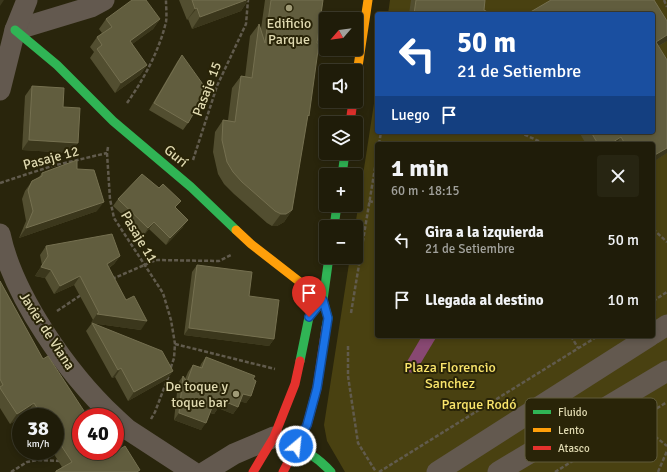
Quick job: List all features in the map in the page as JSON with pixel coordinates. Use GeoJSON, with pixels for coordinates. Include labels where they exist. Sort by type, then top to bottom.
{"type":"FeatureCollection","features":[{"type":"Feature","properties":{"kind":"street"},"geometry":{"type":"LineString","coordinates":[[0,90],[15,30],[27,0]]}},
{"type":"Feature","properties":{"kind":"street"},"geometry":{"type":"LineString","coordinates":[[15,30],[91,7],[104,0]]}},
{"type":"Feature","properties":{"kind":"street"},"geometry":{"type":"LineString","coordinates":[[358,64],[368,0]]}},
{"type":"Feature","properties":{"kind":"street","name":"Gurí"},"geometry":{"type":"LineString","coordinates":[[15,30],[56,65],[113,121],[191,186],[252,244],[323,300]]}},
{"type":"Feature","properties":{"kind":"street","name":"Javier de Viana"},"geometry":{"type":"LineString","coordinates":[[0,234],[8,262],[21,293],[56,350],[104,408]]}},
{"type":"Feature","properties":{"kind":"street"},"geometry":{"type":"LineString","coordinates":[[285,471],[307,425],[317,388],[328,318],[323,300],[328,264]]}},
{"type":"Feature","properties":{"kind":"street"},"geometry":{"type":"LineString","coordinates":[[253,472],[274,443],[297,375],[309,317],[323,300]]}},
{"type":"Feature","properties":{"kind":"street"},"geometry":{"type":"LineString","coordinates":[[655,333],[667,325]]}},
{"type":"Feature","properties":{"kind":"street"},"geometry":{"type":"LineString","coordinates":[[553,398],[647,338]]}},
{"type":"Feature","properties":{"kind":"street"},"geometry":{"type":"LineString","coordinates":[[622,398],[667,371]]}},
{"type":"Feature","properties":{"kind":"street"},"geometry":{"type":"LineString","coordinates":[[437,472],[525,416]]}},
{"type":"Feature","properties":{"kind":"street","name":"Javier de Viana"},"geometry":{"type":"LineString","coordinates":[[124,426],[193,472]]}},
{"type":"Feature","properties":{"kind":"street"},"geometry":{"type":"LineString","coordinates":[[204,472],[234,454],[274,443],[296,446],[317,458],[331,472]]}},
{"type":"Feature","properties":{"kind":"street"},"geometry":{"type":"LineString","coordinates":[[498,472],[525,456]]}},
{"type":"Feature","properties":{"kind":"street"},"geometry":{"type":"LineString","coordinates":[[279,460],[285,471]]}},
{"type":"Feature","properties":{"kind":"path","name":"Pasaje 11"},"geometry":{"type":"LineString","coordinates":[[138,437],[155,412],[174,358],[175,344],[171,320],[163,293],[114,218],[110,199],[107,153],[113,121],[140,84],[158,47],[166,20],[166,0]]}},
{"type":"Feature","properties":{"kind":"path","name":"Pasaje 15"},"geometry":{"type":"LineString","coordinates":[[191,186],[192,163],[217,86],[246,24],[248,0]]}},
{"type":"Feature","properties":{"kind":"path"},"geometry":{"type":"LineString","coordinates":[[664,0],[667,7]]}},
{"type":"Feature","properties":{"kind":"path"},"geometry":{"type":"LineString","coordinates":[[523,134],[541,142]]}},
{"type":"Feature","properties":{"kind":"path","name":"Pasaje 12"},"geometry":{"type":"LineString","coordinates":[[0,183],[52,166],[107,153]]}},
{"type":"Feature","properties":{"kind":"path"},"geometry":{"type":"LineString","coordinates":[[350,316],[375,167]]}},
{"type":"Feature","properties":{"kind":"path"},"geometry":{"type":"LineString","coordinates":[[369,201],[375,202]]}},
{"type":"Feature","properties":{"kind":"path"},"geometry":{"type":"LineString","coordinates":[[655,231],[667,242]]}},
{"type":"Feature","properties":{"kind":"path"},"geometry":{"type":"LineString","coordinates":[[107,281],[156,260],[219,261],[252,244]]}},
{"type":"Feature","properties":{"kind":"path"},"geometry":{"type":"LineString","coordinates":[[655,300],[667,292]]}},
{"type":"Feature","properties":{"kind":"path"},"geometry":{"type":"LineString","coordinates":[[40,324],[83,294]]}},
{"type":"Feature","properties":{"kind":"path"},"geometry":{"type":"LineString","coordinates":[[348,338],[348,376],[358,443],[376,472]]}},
{"type":"Feature","properties":{"kind":"path"},"geometry":{"type":"LineString","coordinates":[[571,338],[578,348]]}},
{"type":"Feature","properties":{"kind":"path"},"geometry":{"type":"LineString","coordinates":[[379,472],[595,338]]}},
{"type":"Feature","properties":{"kind":"path"},"geometry":{"type":"LineString","coordinates":[[175,344],[297,375]]}},
{"type":"Feature","properties":{"kind":"path"},"geometry":{"type":"LineString","coordinates":[[657,409],[667,402]]}},
{"type":"Feature","properties":{"kind":"path"},"geometry":{"type":"LineString","coordinates":[[657,438],[667,446]]}},
{"type":"Feature","properties":{"kind":"path"},"geometry":{"type":"LineString","coordinates":[[658,472],[667,450]]}},
{"type":"Feature","properties":{"kind":"path"},"geometry":{"type":"LineString","coordinates":[[11,472],[27,462],[38,460],[62,461]]}},
{"type":"Feature","properties":{"kind":"path"},"geometry":{"type":"LineString","coordinates":[[555,472],[571,462]]}},
{"type":"Feature","properties":{"kind":"green space","name":"Parque Rodó"},"geometry":{"type":"Polygon","coordinates":[[[390,0],[667,0],[667,472],[345,472],[327,441],[324,425],[349,264],[363,264],[363,220],[356,220],[357,212],[363,212],[363,175],[375,97],[375,134],[655,134],[655,12],[388,12],[390,0]]]}},
{"type":"Feature","properties":{"kind":"shaded area"},"geometry":{"type":"Polygon","coordinates":[[[421,338],[436,338],[414,373],[408,372],[405,365],[421,338]]]}},
{"type":"Feature","properties":{"kind":"building"},"geometry":{"type":"Polygon","coordinates":[[[132,0],[146,0],[160,19],[130,41],[147,65],[121,83],[97,49],[102,45],[97,37],[112,27],[106,19],[132,0]]]}},
{"type":"Feature","properties":{"kind":"building"},"geometry":{"type":"Polygon","coordinates":[[[192,0],[246,0],[200,17],[192,0]]]}},
{"type":"Feature","properties":{"kind":"building"},"geometry":{"type":"Polygon","coordinates":[[[271,0],[323,0],[321,12],[319,12],[317,43],[319,43],[309,116],[308,115],[292,210],[286,214],[281,214],[275,211],[242,182],[233,172],[227,162],[222,140],[223,120],[235,122],[241,76],[252,78],[259,24],[265,43],[271,0]]]}},
{"type":"Feature","properties":{"kind":"building"},"geometry":{"type":"Polygon","coordinates":[[[416,0],[485,0],[484,10],[488,12],[414,12],[416,0]]]}},
{"type":"Feature","properties":{"kind":"building"},"geometry":{"type":"Polygon","coordinates":[[[551,0],[654,0],[667,21],[667,35],[656,42],[667,60],[667,148],[655,155],[655,142],[624,142],[621,137],[613,142],[597,142],[592,134],[655,134],[655,12],[530,12],[551,0]]]}},
{"type":"Feature","properties":{"kind":"building"},"geometry":{"type":"Polygon","coordinates":[[[182,55],[207,90],[188,123],[154,103],[182,55]]]}},
{"type":"Feature","properties":{"kind":"building"},"geometry":{"type":"Polygon","coordinates":[[[32,86],[64,88],[63,107],[80,108],[78,143],[29,140],[32,86]]]}},
{"type":"Feature","properties":{"kind":"building"},"geometry":{"type":"Polygon","coordinates":[[[77,160],[77,169],[94,170],[104,202],[26,228],[33,211],[28,190],[32,181],[42,176],[42,173],[77,160]]]}},
{"type":"Feature","properties":{"kind":"building"},"geometry":{"type":"Polygon","coordinates":[[[142,174],[159,188],[163,184],[181,201],[175,207],[188,220],[170,238],[154,222],[148,228],[118,199],[142,174]]]}},
{"type":"Feature","properties":{"kind":"building"},"geometry":{"type":"Polygon","coordinates":[[[112,234],[120,256],[107,264],[126,300],[134,296],[147,321],[97,314],[99,313],[80,276],[60,286],[51,270],[41,267],[48,256],[46,246],[112,234]]]}},
{"type":"Feature","properties":{"kind":"building"},"geometry":{"type":"Polygon","coordinates":[[[197,265],[252,272],[249,296],[279,300],[274,339],[189,328],[197,265]]]}},
{"type":"Feature","properties":{"kind":"building"},"geometry":{"type":"Polygon","coordinates":[[[0,281],[43,359],[48,356],[82,408],[72,408],[72,460],[124,460],[125,446],[140,470],[137,472],[56,472],[72,462],[64,450],[64,408],[37,408],[34,403],[26,408],[13,408],[0,388],[3,385],[0,379],[0,281]]]}},
{"type":"Feature","properties":{"kind":"building"},"geometry":{"type":"Polygon","coordinates":[[[92,323],[162,351],[173,371],[134,392],[121,368],[118,370],[92,323]]]}},
{"type":"Feature","properties":{"kind":"building"},"geometry":{"type":"Polygon","coordinates":[[[206,357],[255,376],[253,379],[256,381],[251,396],[243,394],[238,407],[221,400],[218,407],[213,405],[206,423],[179,413],[183,376],[187,382],[193,365],[202,368],[206,357]]]}},
{"type":"Feature","properties":{"kind":"traffic: fast"},"geometry":{"type":"LineString","coordinates":[[15,30],[57,65],[113,121],[191,187],[236,230]]}},
{"type":"Feature","properties":{"kind":"traffic: fast"},"geometry":{"type":"LineString","coordinates":[[343,168],[344,160]]}},
{"type":"Feature","properties":{"kind":"traffic: fast"},"geometry":{"type":"LineString","coordinates":[[335,220],[336,212]]}},
{"type":"Feature","properties":{"kind":"traffic: fast"},"geometry":{"type":"LineString","coordinates":[[326,328],[328,318],[323,300],[328,264]]}},
{"type":"Feature","properties":{"kind":"traffic: fast"},"geometry":{"type":"LineString","coordinates":[[300,361],[309,317],[323,300]]}},
{"type":"Feature","properties":{"kind":"traffic: fast"},"geometry":{"type":"LineString","coordinates":[[284,441],[309,454],[321,462],[331,472]]}},
{"type":"Feature","properties":{"kind":"traffic: slow"},"geometry":{"type":"LineString","coordinates":[[358,64],[368,0]]}},
{"type":"Feature","properties":{"kind":"traffic: slow"},"geometry":{"type":"LineString","coordinates":[[236,230],[251,244],[323,300]]}},
{"type":"Feature","properties":{"kind":"traffic: jam"},"geometry":{"type":"LineString","coordinates":[[351,116],[352,108]]}},
{"type":"Feature","properties":{"kind":"traffic: jam"},"geometry":{"type":"LineString","coordinates":[[283,472],[307,425],[317,388],[326,328]]}},
{"type":"Feature","properties":{"kind":"traffic: jam"},"geometry":{"type":"LineString","coordinates":[[253,472],[274,437],[295,384],[300,361]]}},
{"type":"Feature","properties":{"kind":"place","name":"Edificio Parque"},"geometry":{"type":"Point","coordinates":[289,8]}},
{"type":"Feature","properties":{"kind":"place","name":"De toque y toque bar"},"geometry":{"type":"Point","coordinates":[236,394]}},
{"type":"Feature","properties":{"kind":"route"},"geometry":{"type":"LineString","coordinates":[[296,446],[307,425],[317,388],[328,318],[323,300],[309,317]]}},
{"type":"Feature","properties":{"kind":"park label","name":"Plaza Florencio Sanchez"},"geometry":{"type":"Point","coordinates":[450,376]}}]}
